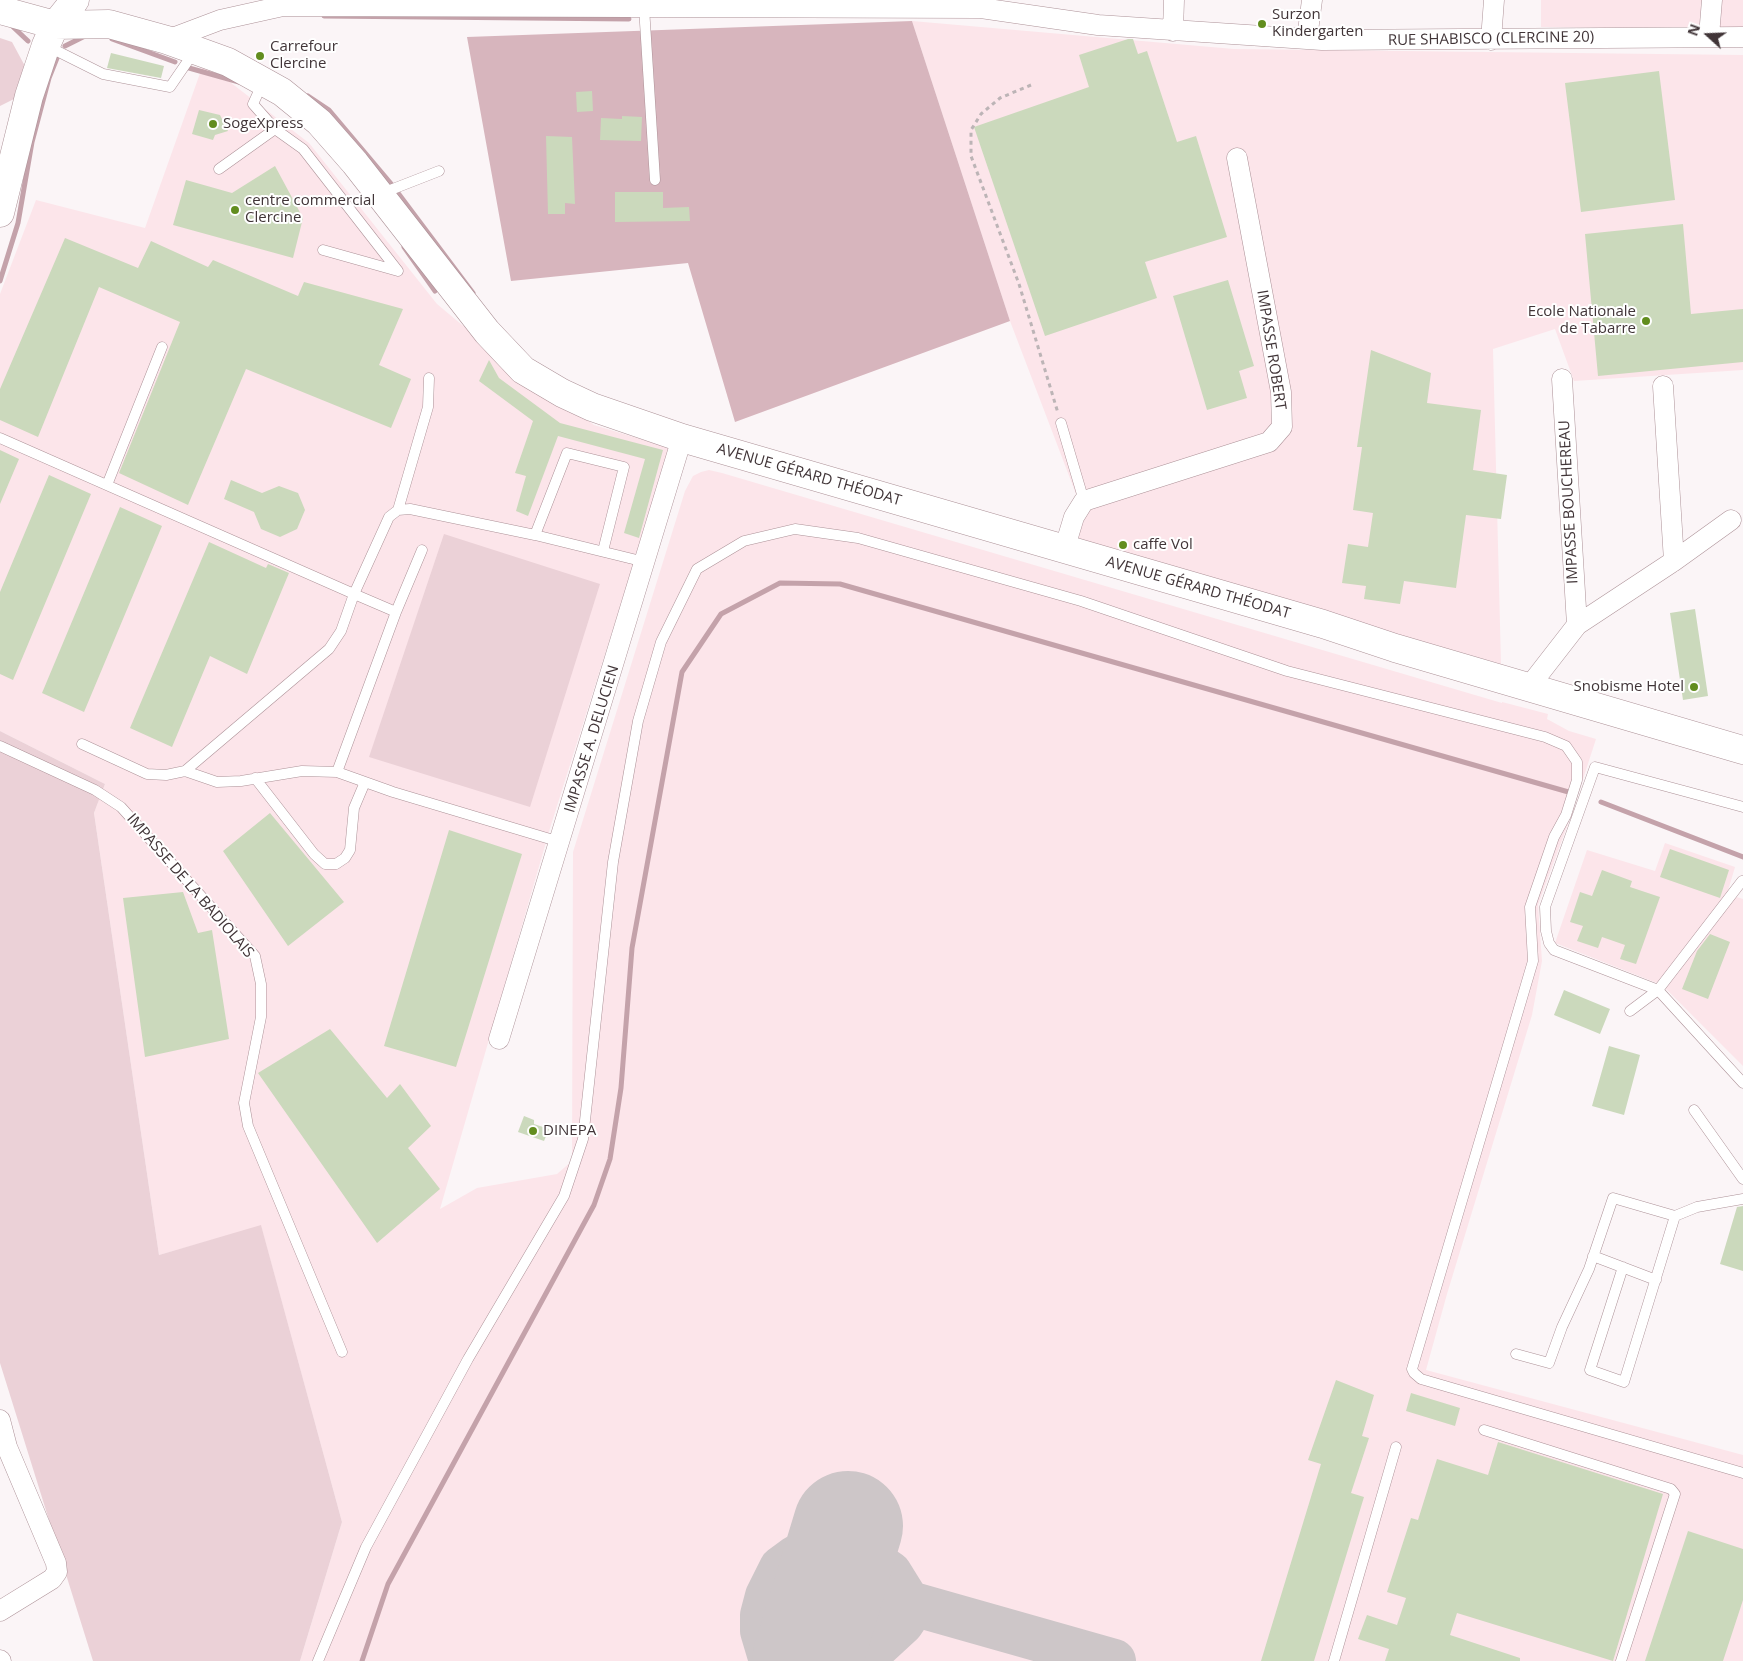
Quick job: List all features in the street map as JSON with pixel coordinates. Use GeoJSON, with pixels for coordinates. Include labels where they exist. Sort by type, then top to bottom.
{"type":"FeatureCollection","features":[{"type":"Feature","properties":{"kind":"street"},"geometry":{"type":"LineString","coordinates":[[1,204],[29,96],[50,35],[74,0]]}},
{"type":"Feature","properties":{"kind":"street"},"geometry":{"type":"LineString","coordinates":[[1172,31],[1174,0]]}},
{"type":"Feature","properties":{"kind":"street"},"geometry":{"type":"LineString","coordinates":[[1307,39],[1312,0]]}},
{"type":"Feature","properties":{"kind":"street"},"geometry":{"type":"LineString","coordinates":[[1491,40],[1494,0]]}},
{"type":"Feature","properties":{"kind":"street"},"geometry":{"type":"LineString","coordinates":[[1709,36],[1712,0]]}},
{"type":"Feature","properties":{"kind":"street","name":"RUE SHABISCO (CLERCINE 20)"},"geometry":{"type":"LineString","coordinates":[[167,40],[220,20],[283,6],[644,7],[865,4],[996,5],[1098,25],[1307,39],[1491,40],[1743,37]]}},
{"type":"Feature","properties":{"kind":"street","name":"AVENUE GÉRARD THÉODAT"},"geometry":{"type":"LineString","coordinates":[[0,10],[50,35],[109,24],[196,49],[264,81],[319,122],[380,194],[487,332],[524,370],[562,393],[592,407],[682,438],[1323,624],[1528,688],[1743,750]]}},
{"type":"Feature","properties":{"kind":"street","name":"IMPASSE ROBERT"},"geometry":{"type":"LineString","coordinates":[[1084,501],[1269,442],[1282,428],[1281,392],[1238,158]]}},
{"type":"Feature","properties":{"kind":"street","name":"IMPASSE BOUCHEREAU"},"geometry":{"type":"LineString","coordinates":[[1562,379],[1577,625]]}},
{"type":"Feature","properties":{"kind":"street"},"geometry":{"type":"LineString","coordinates":[[1663,386],[1674,561]]}},
{"type":"Feature","properties":{"kind":"street","name":"IMPASSE A. DELUCIEN"},"geometry":{"type":"LineString","coordinates":[[499,1039],[682,438]]}},
{"type":"Feature","properties":{"kind":"street"},"geometry":{"type":"LineString","coordinates":[[1064,550],[1074,516],[1084,501]]}},
{"type":"Feature","properties":{"kind":"street"},"geometry":{"type":"LineString","coordinates":[[1528,688],[1577,625],[1674,561],[1731,520]]}},
{"type":"Feature","properties":{"kind":"street"},"geometry":{"type":"LineString","coordinates":[[0,1420],[4,1448],[56,1563],[57,1572],[52,1580],[0,1611]]}},
{"type":"Feature","properties":{"kind":"lane"},"geometry":{"type":"LineString","coordinates":[[644,7],[655,180]]}},
{"type":"Feature","properties":{"kind":"lane"},"geometry":{"type":"LineString","coordinates":[[50,35],[102,74],[170,87],[196,49]]}},
{"type":"Feature","properties":{"kind":"lane"},"geometry":{"type":"LineString","coordinates":[[264,81],[253,104],[275,129],[303,149],[398,271],[323,250]]}},
{"type":"Feature","properties":{"kind":"lane"},"geometry":{"type":"LineString","coordinates":[[219,169],[275,129]]}},
{"type":"Feature","properties":{"kind":"lane"},"geometry":{"type":"LineString","coordinates":[[380,194],[439,171]]}},
{"type":"Feature","properties":{"kind":"lane"},"geometry":{"type":"LineString","coordinates":[[107,485],[162,347]]}},
{"type":"Feature","properties":{"kind":"lane"},"geometry":{"type":"LineString","coordinates":[[82,744],[147,774],[166,775],[186,771],[329,649],[341,631],[354,594],[389,517],[398,510],[428,407],[429,378]]}},
{"type":"Feature","properties":{"kind":"lane"},"geometry":{"type":"LineString","coordinates":[[1061,423],[1084,501]]}},
{"type":"Feature","properties":{"kind":"lane"},"geometry":{"type":"LineString","coordinates":[[0,438],[396,612]]}},
{"type":"Feature","properties":{"kind":"lane"},"geometry":{"type":"LineString","coordinates":[[536,534],[567,453],[624,467],[603,551]]}},
{"type":"Feature","properties":{"kind":"lane"},"geometry":{"type":"LineString","coordinates":[[398,510],[421,510],[536,534],[645,562]]}},
{"type":"Feature","properties":{"kind":"lane"},"geometry":{"type":"LineString","coordinates":[[318,1661],[366,1546],[468,1359],[564,1196],[583,1138],[614,853],[638,721],[661,642],[697,569],[744,541],[795,530],[858,538],[1081,600],[1287,671],[1545,737],[1566,746],[1577,762],[1578,780],[1566,816],[1554,837],[1530,907],[1533,960],[1412,1369],[1421,1379],[1743,1473]]}},
{"type":"Feature","properties":{"kind":"lane"},"geometry":{"type":"LineString","coordinates":[[337,772],[396,612],[422,550]]}},
{"type":"Feature","properties":{"kind":"lane","name":"IMPASSE DE LA BADIOLAIS"},"geometry":{"type":"LineString","coordinates":[[0,746],[94,790],[121,807],[255,956],[261,984],[261,1017],[244,1103],[248,1126],[342,1352]]}},
{"type":"Feature","properties":{"kind":"lane"},"geometry":{"type":"LineString","coordinates":[[1743,807],[1596,767],[1549,890],[1545,907],[1548,943],[1554,950],[1658,990],[1743,1083]]}},
{"type":"Feature","properties":{"kind":"lane"},"geometry":{"type":"LineString","coordinates":[[186,771],[217,782],[302,771],[337,772],[560,842]]}},
{"type":"Feature","properties":{"kind":"lane"},"geometry":{"type":"LineString","coordinates":[[255,778],[314,854],[325,864],[336,864],[345,858],[350,850],[354,808],[365,782]]}},
{"type":"Feature","properties":{"kind":"lane"},"geometry":{"type":"LineString","coordinates":[[1630,1011],[1658,990],[1742,881]]}},
{"type":"Feature","properties":{"kind":"lane"},"geometry":{"type":"LineString","coordinates":[[1694,1110],[1743,1179]]}},
{"type":"Feature","properties":{"kind":"lane"},"geometry":{"type":"LineString","coordinates":[[1516,1354],[1550,1363],[1562,1327],[1593,1256],[1613,1198],[1675,1216],[1697,1207],[1743,1199]]}},
{"type":"Feature","properties":{"kind":"lane"},"geometry":{"type":"LineString","coordinates":[[1622,1267],[1590,1370],[1624,1382],[1675,1216]]}},
{"type":"Feature","properties":{"kind":"lane"},"geometry":{"type":"LineString","coordinates":[[1593,1256],[1656,1280]]}},
{"type":"Feature","properties":{"kind":"lane"},"geometry":{"type":"LineString","coordinates":[[1484,1430],[1671,1489],[1675,1494],[1621,1661]]}},
{"type":"Feature","properties":{"kind":"lane"},"geometry":{"type":"LineString","coordinates":[[1334,1661],[1396,1447]]}},
{"type":"Feature","properties":{"kind":"path"},"geometry":{"type":"LineString","coordinates":[[1031,84],[1000,98],[981,114],[971,130],[971,156],[1019,284],[1061,423]]}},
{"type":"Feature","properties":{"kind":"shaded area"},"geometry":{"type":"Polygon","coordinates":[[[1541,0],[1743,0],[1743,28],[1541,27],[1541,0]]]}},
{"type":"Feature","properties":{"kind":"shaded area"},"geometry":{"type":"Polygon","coordinates":[[[912,21],[1234,49],[1743,55],[1743,370],[1574,381],[1555,329],[1493,349],[1501,664],[1075,542],[1084,515],[1010,321],[912,21]]]}},
{"type":"Feature","properties":{"kind":"shaded area"},"geometry":{"type":"Polygon","coordinates":[[[912,21],[1010,321],[735,422],[688,263],[511,281],[467,37],[912,21]]]}},
{"type":"Feature","properties":{"kind":"shaded area"},"geometry":{"type":"Polygon","coordinates":[[[0,38],[12,42],[26,68],[18,97],[0,106],[0,38]]]}},
{"type":"Feature","properties":{"kind":"shaded area"},"geometry":{"type":"Polygon","coordinates":[[[204,62],[309,143],[437,304],[486,345],[594,425],[670,448],[551,825],[440,1209],[477,1188],[557,1174],[572,1161],[573,852],[685,491],[693,476],[701,472],[709,470],[722,473],[1502,703],[1548,714],[1547,719],[1569,731],[1596,739],[1572,813],[1538,905],[1542,961],[1532,1015],[1447,1294],[1426,1370],[1743,1455],[1743,1661],[300,1661],[342,1522],[261,1226],[159,1255],[94,813],[105,784],[0,731],[0,294],[36,200],[145,228],[204,62]]]}},
{"type":"Feature","properties":{"kind":"shaded area"},"geometry":{"type":"Polygon","coordinates":[[[444,534],[600,584],[530,807],[369,757],[444,534]]]}},
{"type":"Feature","properties":{"kind":"shaded area"},"geometry":{"type":"Polygon","coordinates":[[[0,731],[105,784],[94,813],[159,1255],[261,1225],[342,1522],[300,1661],[93,1661],[0,1363],[0,731]]]}},
{"type":"Feature","properties":{"kind":"shaded area"},"geometry":{"type":"Polygon","coordinates":[[[1665,843],[1735,867],[1727,894],[1743,899],[1743,1066],[1662,985],[1555,943],[1587,850],[1655,871],[1665,843]]]}},
{"type":"Feature","properties":{"kind":"building"},"geometry":{"type":"Polygon","coordinates":[[[1133,39],[1138,54],[1147,51],[1177,142],[1196,136],[1227,237],[1145,262],[1157,298],[1045,336],[974,127],[1089,87],[1079,55],[1133,39]]]}},
{"type":"Feature","properties":{"kind":"building"},"geometry":{"type":"Polygon","coordinates":[[[111,53],[164,66],[161,78],[107,68],[111,53]]]}},
{"type":"Feature","properties":{"kind":"building"},"geometry":{"type":"Polygon","coordinates":[[[1659,71],[1675,200],[1581,212],[1565,83],[1659,71]]]}},
{"type":"Feature","properties":{"kind":"building"},"geometry":{"type":"Polygon","coordinates":[[[592,91],[593,111],[577,112],[576,92],[592,91]]]}},
{"type":"Feature","properties":{"kind":"building"},"geometry":{"type":"Polygon","coordinates":[[[199,110],[220,115],[228,131],[215,135],[213,140],[192,134],[199,110]]]}},
{"type":"Feature","properties":{"kind":"building"},"geometry":{"type":"Polygon","coordinates":[[[622,116],[642,117],[641,141],[600,140],[601,118],[622,119],[622,116]]]}},
{"type":"Feature","properties":{"kind":"building"},"geometry":{"type":"Polygon","coordinates":[[[546,136],[572,137],[575,204],[565,203],[565,214],[548,214],[546,136]]]}},
{"type":"Feature","properties":{"kind":"building","name":"centre commercial Clercine"},"geometry":{"type":"Polygon","coordinates":[[[275,166],[303,218],[293,258],[173,225],[186,180],[232,193],[275,166]]]}},
{"type":"Feature","properties":{"kind":"building"},"geometry":{"type":"Polygon","coordinates":[[[615,192],[663,192],[663,208],[689,207],[690,221],[615,222],[615,192]]]}},
{"type":"Feature","properties":{"kind":"building"},"geometry":{"type":"Polygon","coordinates":[[[1683,224],[1691,314],[1743,309],[1743,362],[1598,376],[1585,234],[1683,224]]]}},
{"type":"Feature","properties":{"kind":"building"},"geometry":{"type":"Polygon","coordinates":[[[65,238],[138,268],[151,241],[208,267],[213,260],[298,296],[304,282],[403,309],[379,365],[411,379],[391,428],[246,369],[188,505],[119,473],[180,322],[99,287],[38,437],[0,420],[0,389],[65,238]]]}},
{"type":"Feature","properties":{"kind":"building"},"geometry":{"type":"Polygon","coordinates":[[[1228,280],[1254,366],[1239,371],[1247,398],[1207,410],[1173,296],[1228,280]]]}},
{"type":"Feature","properties":{"kind":"building"},"geometry":{"type":"Polygon","coordinates":[[[1371,350],[1431,373],[1427,403],[1481,410],[1473,470],[1507,475],[1501,519],[1466,515],[1456,588],[1404,581],[1400,604],[1364,599],[1366,586],[1342,583],[1348,544],[1368,547],[1373,513],[1353,510],[1362,447],[1357,447],[1371,350]]]}},
{"type":"Feature","properties":{"kind":"building"},"geometry":{"type":"Polygon","coordinates":[[[489,360],[499,378],[560,423],[663,450],[639,538],[624,533],[645,459],[558,436],[528,516],[516,511],[526,476],[515,473],[533,421],[479,381],[489,360]]]}},
{"type":"Feature","properties":{"kind":"building"},"geometry":{"type":"Polygon","coordinates":[[[0,450],[19,459],[0,504],[0,450]]]}},
{"type":"Feature","properties":{"kind":"building"},"geometry":{"type":"Polygon","coordinates":[[[49,475],[91,494],[13,680],[0,674],[0,592],[49,475]]]}},
{"type":"Feature","properties":{"kind":"building"},"geometry":{"type":"Polygon","coordinates":[[[231,480],[262,493],[279,486],[298,493],[305,510],[297,529],[280,537],[261,529],[254,512],[224,499],[231,480]]]}},
{"type":"Feature","properties":{"kind":"building"},"geometry":{"type":"Polygon","coordinates":[[[120,507],[162,526],[84,712],[42,693],[120,507]]]}},
{"type":"Feature","properties":{"kind":"building"},"geometry":{"type":"Polygon","coordinates":[[[209,542],[266,568],[268,564],[289,573],[247,674],[210,656],[172,747],[130,728],[209,542]]]}},
{"type":"Feature","properties":{"kind":"building"},"geometry":{"type":"Polygon","coordinates":[[[1695,609],[1708,696],[1683,700],[1670,613],[1695,609]]]}},
{"type":"Feature","properties":{"kind":"building"},"geometry":{"type":"Polygon","coordinates":[[[270,813],[344,902],[288,946],[223,851],[270,813]]]}},
{"type":"Feature","properties":{"kind":"building"},"geometry":{"type":"Polygon","coordinates":[[[449,830],[522,854],[456,1067],[384,1046],[449,830]]]}},
{"type":"Feature","properties":{"kind":"building"},"geometry":{"type":"Polygon","coordinates":[[[1670,849],[1729,870],[1720,898],[1660,877],[1670,849]]]}},
{"type":"Feature","properties":{"kind":"building"},"geometry":{"type":"Polygon","coordinates":[[[1602,870],[1632,881],[1630,887],[1660,897],[1636,964],[1620,959],[1625,945],[1602,937],[1598,948],[1577,941],[1583,926],[1570,922],[1580,892],[1592,896],[1602,870]]]}},
{"type":"Feature","properties":{"kind":"building"},"geometry":{"type":"Polygon","coordinates":[[[183,892],[198,933],[212,930],[229,1039],[145,1057],[123,898],[183,892]]]}},
{"type":"Feature","properties":{"kind":"building"},"geometry":{"type":"Polygon","coordinates":[[[1710,934],[1730,942],[1708,999],[1682,989],[1697,951],[1710,934]]]}},
{"type":"Feature","properties":{"kind":"building"},"geometry":{"type":"Polygon","coordinates":[[[1564,990],[1610,1009],[1600,1034],[1554,1015],[1564,990]]]}},
{"type":"Feature","properties":{"kind":"building"},"geometry":{"type":"Polygon","coordinates":[[[330,1029],[387,1098],[400,1084],[431,1126],[408,1148],[440,1189],[377,1243],[258,1073],[330,1029]]]}},
{"type":"Feature","properties":{"kind":"building"},"geometry":{"type":"Polygon","coordinates":[[[1609,1046],[1640,1055],[1624,1115],[1592,1106],[1609,1046]]]}},
{"type":"Feature","properties":{"kind":"building","name":"DINEPA"},"geometry":{"type":"Polygon","coordinates":[[[524,1116],[534,1120],[534,1124],[549,1129],[544,1141],[518,1132],[524,1116]]]}},
{"type":"Feature","properties":{"kind":"building"},"geometry":{"type":"Polygon","coordinates":[[[1743,1206],[1743,1271],[1720,1264],[1737,1207],[1743,1206]]]}},
{"type":"Feature","properties":{"kind":"building"},"geometry":{"type":"Polygon","coordinates":[[[1336,1380],[1374,1395],[1362,1436],[1369,1438],[1351,1493],[1364,1497],[1314,1661],[1261,1661],[1321,1464],[1308,1460],[1336,1380]]]}},
{"type":"Feature","properties":{"kind":"building"},"geometry":{"type":"Polygon","coordinates":[[[1411,1393],[1460,1408],[1455,1426],[1406,1411],[1411,1393]]]}},
{"type":"Feature","properties":{"kind":"building"},"geometry":{"type":"Polygon","coordinates":[[[1498,1442],[1663,1494],[1613,1661],[1457,1613],[1450,1635],[1520,1658],[1520,1661],[1385,1661],[1389,1649],[1358,1639],[1367,1615],[1397,1625],[1406,1598],[1387,1592],[1411,1518],[1418,1520],[1437,1459],[1488,1475],[1498,1442]]]}},
{"type":"Feature","properties":{"kind":"building"},"geometry":{"type":"Polygon","coordinates":[[[1688,1531],[1743,1549],[1743,1600],[1723,1661],[1645,1661],[1688,1531]]]}},
{"type":"Feature","properties":{"kind":"waterway"},"geometry":{"type":"LineString","coordinates":[[324,16],[629,19]]}},
{"type":"Feature","properties":{"kind":"waterway"},"geometry":{"type":"LineString","coordinates":[[10,24],[28,41]]}},
{"type":"Feature","properties":{"kind":"waterway"},"geometry":{"type":"LineString","coordinates":[[65,46],[87,35]]}},
{"type":"Feature","properties":{"kind":"waterway"},"geometry":{"type":"LineString","coordinates":[[112,39],[175,62]]}},
{"type":"Feature","properties":{"kind":"waterway"},"geometry":{"type":"LineString","coordinates":[[0,281],[18,223],[32,142],[49,78],[57,58]]}},
{"type":"Feature","properties":{"kind":"waterway"},"geometry":{"type":"LineString","coordinates":[[189,68],[239,82]]}},
{"type":"Feature","properties":{"kind":"waterway"},"geometry":{"type":"LineString","coordinates":[[308,96],[329,110],[393,186]]}},
{"type":"Feature","properties":{"kind":"waterway"},"geometry":{"type":"LineString","coordinates":[[395,189],[473,293]]}},
{"type":"Feature","properties":{"kind":"waterway"},"geometry":{"type":"LineString","coordinates":[[404,247],[435,291]]}},
{"type":"Feature","properties":{"kind":"waterway"},"geometry":{"type":"LineString","coordinates":[[362,1661],[388,1584],[594,1205],[610,1159],[621,1088],[632,948],[682,672],[721,614],[780,583],[840,584],[1572,793]]}},
{"type":"Feature","properties":{"kind":"waterway"},"geometry":{"type":"LineString","coordinates":[[1601,802],[1743,857]]}},
{"type":"Feature","properties":{"kind":"taxiway"},"geometry":{"type":"LineString","coordinates":[[771,1661],[762,1631],[762,1615],[767,1596],[781,1568],[796,1557],[842,1547],[861,1553],[890,1573],[908,1602],[908,1614],[902,1623],[861,1661]]}},
{"type":"Feature","properties":{"kind":"taxiway"},"geometry":{"type":"LineString","coordinates":[[832,1581],[1114,1661]]}},
{"type":"Feature","properties":{"kind":"runway"},"geometry":{"type":"LineString","coordinates":[[807,1661],[848,1526]]}},
{"type":"Feature","properties":{"kind":"place","name":"Surzon Kindergarten"},"geometry":{"type":"Point","coordinates":[1262,24]}},
{"type":"Feature","properties":{"kind":"place","name":"Carrefour Clercine"},"geometry":{"type":"Point","coordinates":[260,56]}},
{"type":"Feature","properties":{"kind":"place","name":"SogeXpress"},"geometry":{"type":"Point","coordinates":[213,124]}},
{"type":"Feature","properties":{"kind":"place","name":"centre commercial Clercine"},"geometry":{"type":"Point","coordinates":[235,210]}},
{"type":"Feature","properties":{"kind":"place","name":"Ecole Nationale de Tabarre"},"geometry":{"type":"Point","coordinates":[1646,321]}},
{"type":"Feature","properties":{"kind":"place","name":"caffe Vol"},"geometry":{"type":"Point","coordinates":[1123,545]}},
{"type":"Feature","properties":{"kind":"place","name":"Snobisme Hotel"},"geometry":{"type":"Point","coordinates":[1694,687]}},
{"type":"Feature","properties":{"kind":"place","name":"DINEPA"},"geometry":{"type":"Point","coordinates":[533,1131]}}]}
